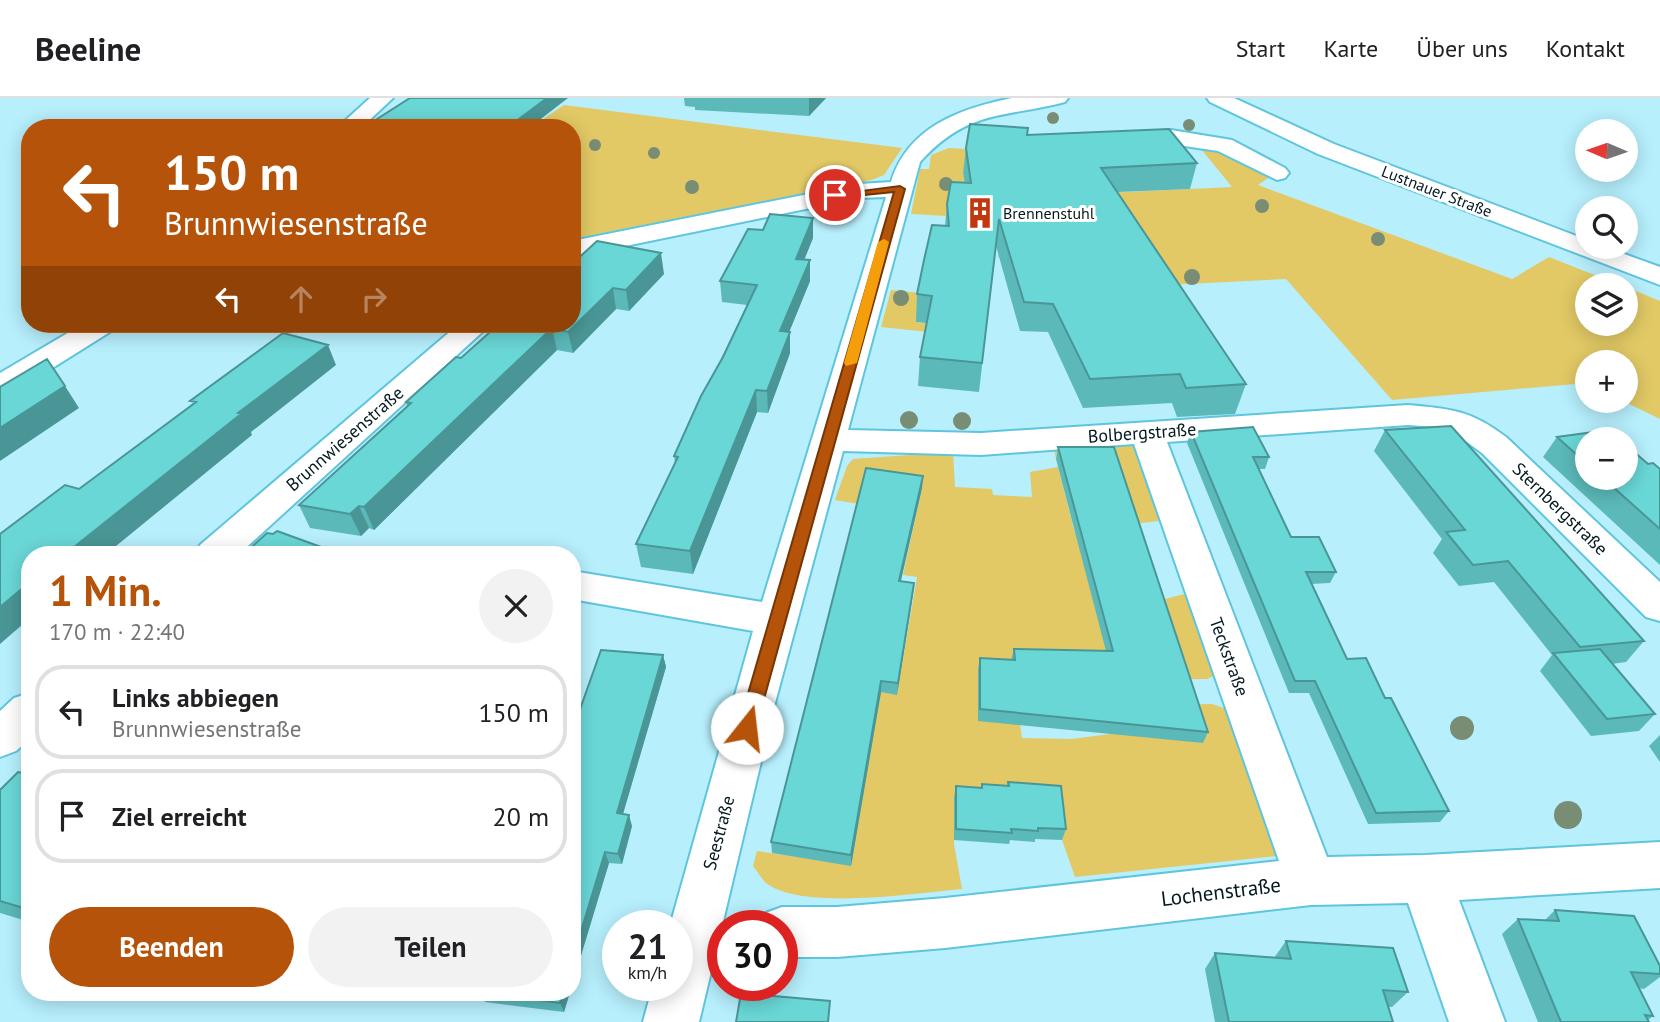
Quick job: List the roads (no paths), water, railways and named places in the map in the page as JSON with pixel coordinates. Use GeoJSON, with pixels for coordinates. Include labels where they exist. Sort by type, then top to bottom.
{"type":"FeatureCollection","features":[{"type":"Feature","properties":{"kind":"street"},"geometry":{"type":"LineString","coordinates":[[358,119],[383,98]]}},
{"type":"Feature","properties":{"kind":"street"},"geometry":{"type":"LineString","coordinates":[[977,98],[1017,102]]}},
{"type":"Feature","properties":{"kind":"street","name":"Seestraße"},"geometry":{"type":"LineString","coordinates":[[713,910],[778,620],[909,160],[934,134],[962,116],[1017,102],[1058,98]]}},
{"type":"Feature","properties":{"kind":"street","name":"Lustnauer Straße"},"geometry":{"type":"LineString","coordinates":[[1217,98],[1348,157],[1660,277]]}},
{"type":"Feature","properties":{"kind":"street"},"geometry":{"type":"LineString","coordinates":[[934,134],[976,137]]}},
{"type":"Feature","properties":{"kind":"street"},"geometry":{"type":"LineString","coordinates":[[1097,142],[1193,139],[1224,145],[1277,173]]}},
{"type":"Feature","properties":{"kind":"street"},"geometry":{"type":"LineString","coordinates":[[581,247],[859,191],[900,189]]}},
{"type":"Feature","properties":{"kind":"street"},"geometry":{"type":"LineString","coordinates":[[0,387],[88,333]]}},
{"type":"Feature","properties":{"kind":"street","name":"Brunnwiesenstraße"},"geometry":{"type":"LineString","coordinates":[[224,546],[466,333]]}},
{"type":"Feature","properties":{"kind":"street","name":"Bolbergstraße"},"geometry":{"type":"LineString","coordinates":[[829,440],[942,444],[1408,415],[1455,419]]}},
{"type":"Feature","properties":{"kind":"street","name":"Sternbergstraße"},"geometry":{"type":"LineString","coordinates":[[1455,419],[1494,445],[1660,606]]}},
{"type":"Feature","properties":{"kind":"street","name":"Teckstraße"},"geometry":{"type":"LineString","coordinates":[[1147,433],[1311,881]]}},
{"type":"Feature","properties":{"kind":"street"},"geometry":{"type":"LineString","coordinates":[[581,587],[778,620]]}},
{"type":"Feature","properties":{"kind":"street"},"geometry":{"type":"LineString","coordinates":[[0,738],[21,719]]}},
{"type":"Feature","properties":{"kind":"street","name":"Lochenstraße"},"geometry":{"type":"LineString","coordinates":[[798,932],[836,932],[945,923],[1311,881],[1425,879],[1660,864]]}},
{"type":"Feature","properties":{"kind":"street"},"geometry":{"type":"LineString","coordinates":[[1425,879],[1477,1022]]}},
{"type":"Feature","properties":{"kind":"street","name":"Seestraße"},"geometry":{"type":"LineString","coordinates":[[671,1022],[707,933]]}},
{"type":"Feature","properties":{"kind":"place","name":"Brennenstuhl"},"geometry":{"type":"Point","coordinates":[980,213]}}]}
